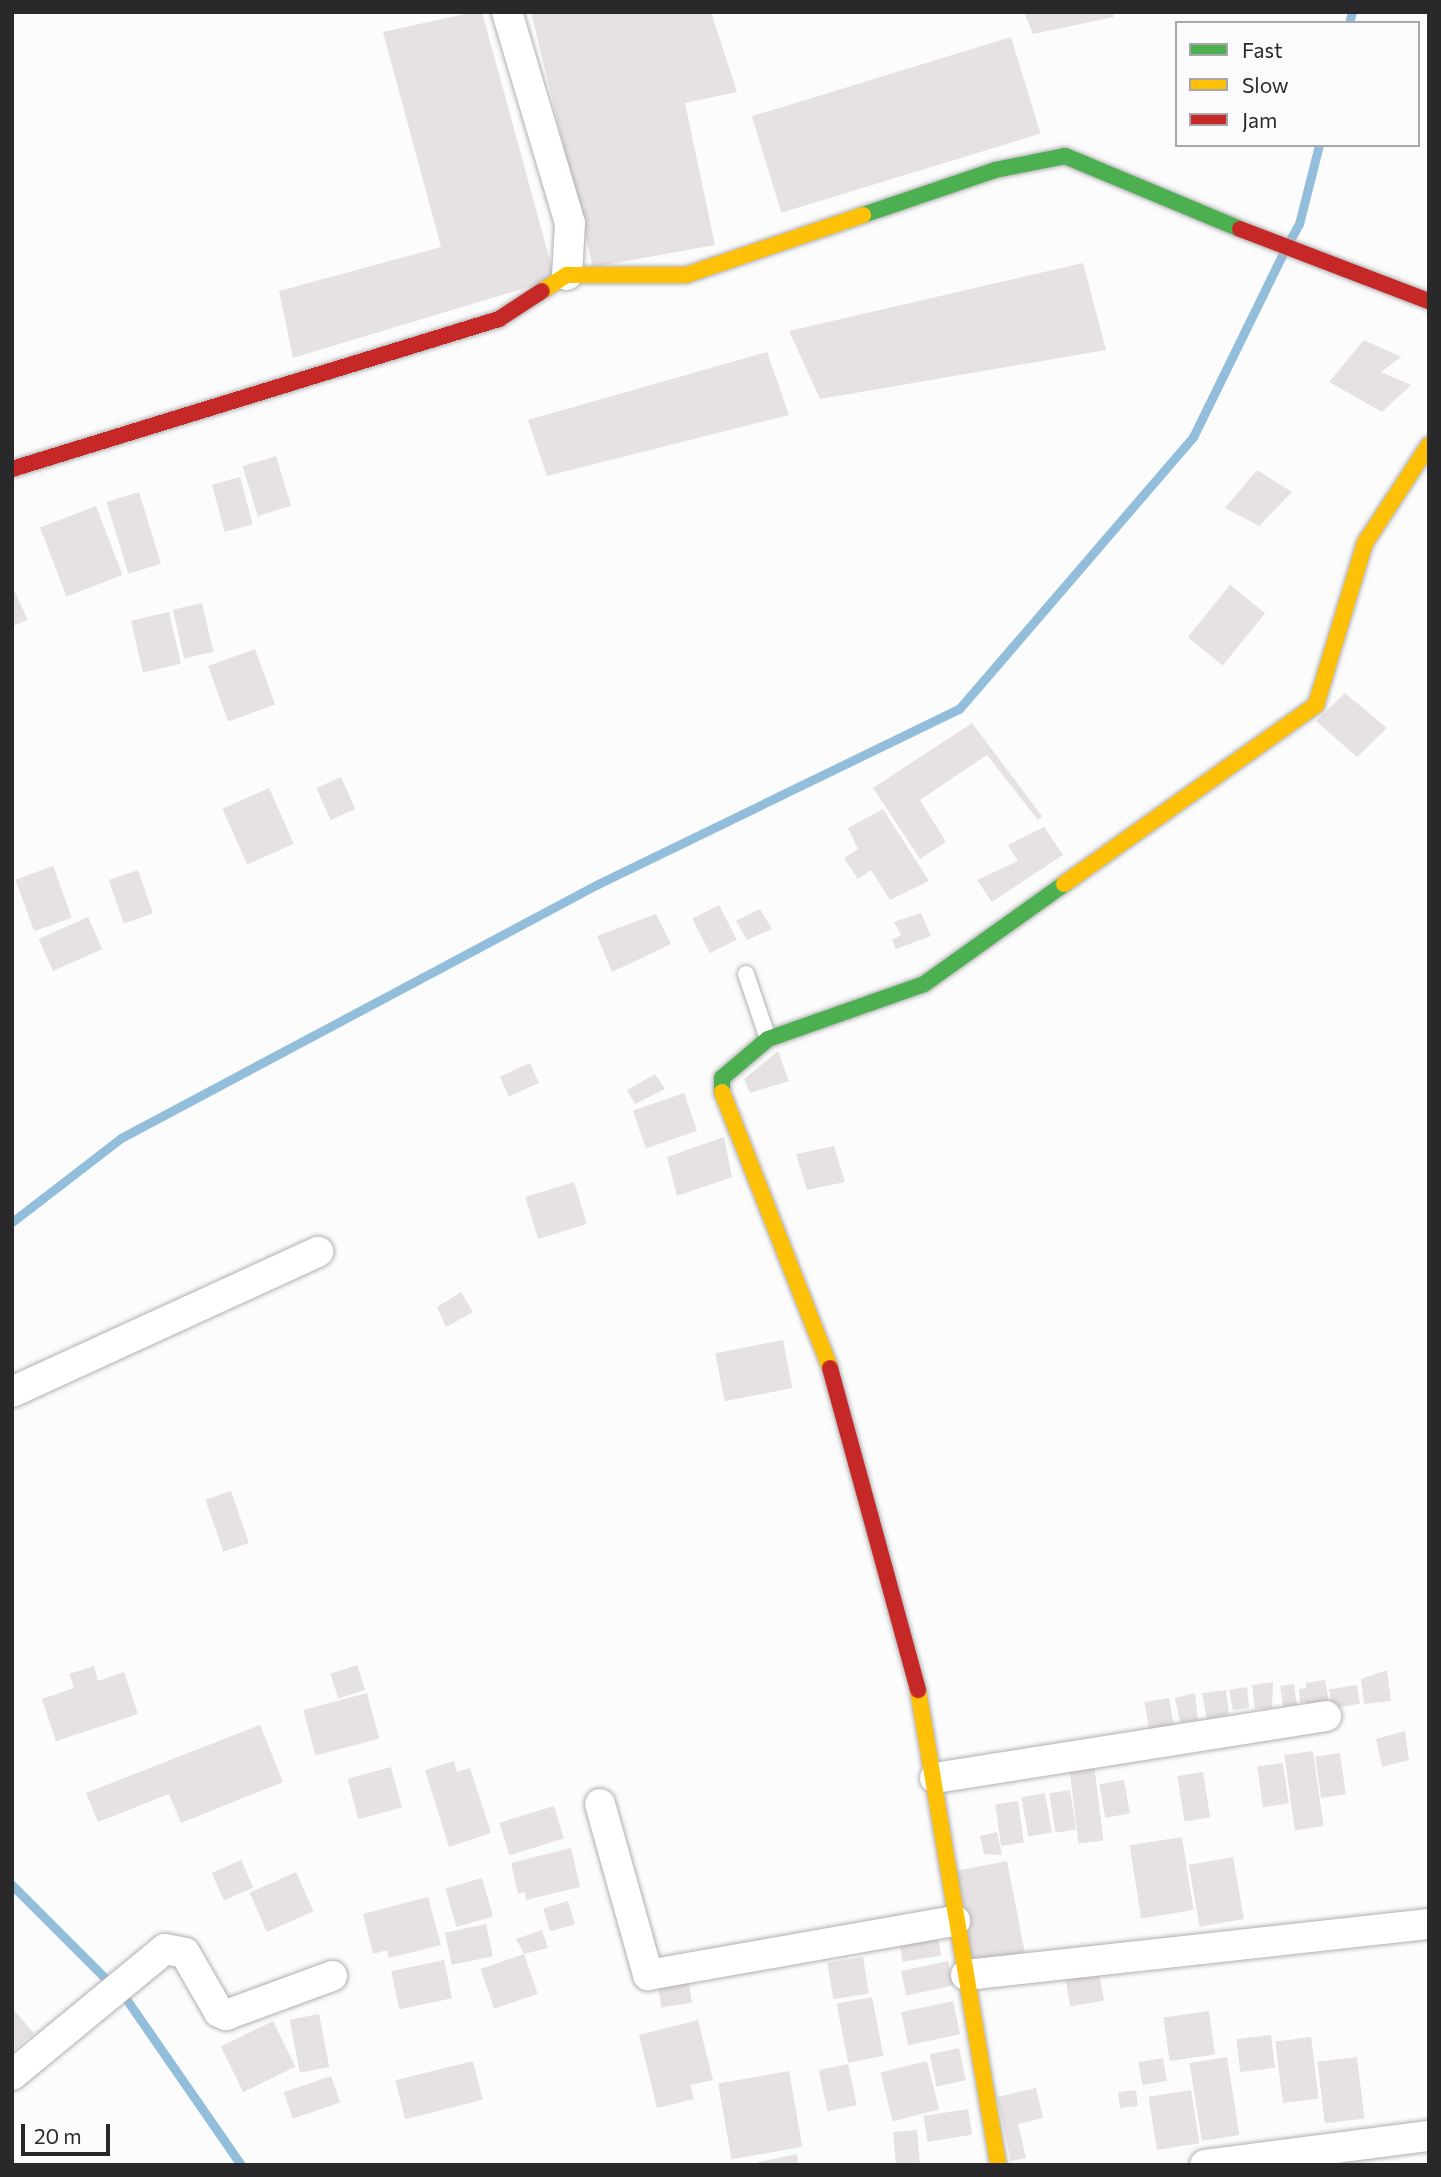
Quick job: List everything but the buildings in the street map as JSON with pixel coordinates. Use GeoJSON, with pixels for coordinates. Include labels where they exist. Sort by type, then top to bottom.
{"type":"FeatureCollection","features":[{"type":"Feature","properties":{"kind":"street"},"geometry":{"type":"LineString","coordinates":[[507,12],[570,223],[567,275]]}},
{"type":"Feature","properties":{"kind":"street"},"geometry":{"type":"LineString","coordinates":[[12,469],[499,319],[567,275],[687,275],[995,170],[1065,156],[1242,230],[1429,301]]}},
{"type":"Feature","properties":{"kind":"street"},"geometry":{"type":"LineString","coordinates":[[998,2165],[956,1922],[935,1778],[915,1672],[839,1391],[720,1090],[728,1069],[768,1039],[924,984],[1316,705],[1365,543],[1429,445]]}},
{"type":"Feature","properties":{"kind":"street"},"geometry":{"type":"LineString","coordinates":[[12,1392],[318,1252]]}},
{"type":"Feature","properties":{"kind":"street"},"geometry":{"type":"LineString","coordinates":[[935,1778],[1326,1716]]}},
{"type":"Feature","properties":{"kind":"street"},"geometry":{"type":"LineString","coordinates":[[600,1804],[648,1975],[956,1922]]}},
{"type":"Feature","properties":{"kind":"street"},"geometry":{"type":"LineString","coordinates":[[966,1976],[1429,1923]]}},
{"type":"Feature","properties":{"kind":"street"},"geometry":{"type":"LineString","coordinates":[[12,2075],[165,1949],[185,1952],[219,2012],[226,2015],[332,1976]]}},
{"type":"Feature","properties":{"kind":"street"},"geometry":{"type":"LineString","coordinates":[[1205,2165],[1429,2137]]}},
{"type":"Feature","properties":{"kind":"lane"},"geometry":{"type":"LineString","coordinates":[[746,974],[768,1039]]}},
{"type":"Feature","properties":{"kind":"waterway"},"geometry":{"type":"LineString","coordinates":[[1350,21],[1352,12]]}},
{"type":"Feature","properties":{"kind":"waterway"},"geometry":{"type":"LineString","coordinates":[[1290,240],[1299,224],[1318,147]]}},
{"type":"Feature","properties":{"kind":"waterway"},"geometry":{"type":"LineString","coordinates":[[12,1222],[121,1138],[598,884],[959,709],[1193,437],[1282,255]]}},
{"type":"Feature","properties":{"kind":"waterway"},"geometry":{"type":"LineString","coordinates":[[12,1885],[108,1981]]}},
{"type":"Feature","properties":{"kind":"waterway"},"geometry":{"type":"LineString","coordinates":[[122,1993],[241,2165]]}},
{"type":"Feature","properties":{"kind":"traffic: fast"},"geometry":{"type":"LineString","coordinates":[[863,215],[995,170],[1065,156],[1240,229]]}},
{"type":"Feature","properties":{"kind":"traffic: fast"},"geometry":{"type":"LineString","coordinates":[[722,1092],[722,1078],[768,1039],[924,984],[1064,884]]}},
{"type":"Feature","properties":{"kind":"traffic: slow"},"geometry":{"type":"LineString","coordinates":[[542,291],[567,275],[686,275],[863,215]]}},
{"type":"Feature","properties":{"kind":"traffic: slow"},"geometry":{"type":"LineString","coordinates":[[1064,884],[1316,705],[1365,543],[1429,445]]}},
{"type":"Feature","properties":{"kind":"traffic: slow"},"geometry":{"type":"LineString","coordinates":[[722,1092],[830,1368]]}},
{"type":"Feature","properties":{"kind":"traffic: slow"},"geometry":{"type":"LineString","coordinates":[[918,1690],[998,2165]]}},
{"type":"Feature","properties":{"kind":"traffic: jam"},"geometry":{"type":"LineString","coordinates":[[1240,229],[1429,301]]}},
{"type":"Feature","properties":{"kind":"traffic: jam"},"geometry":{"type":"LineString","coordinates":[[12,469],[499,319],[542,291]]}},
{"type":"Feature","properties":{"kind":"traffic: jam"},"geometry":{"type":"LineString","coordinates":[[830,1368],[918,1690]]}}]}
